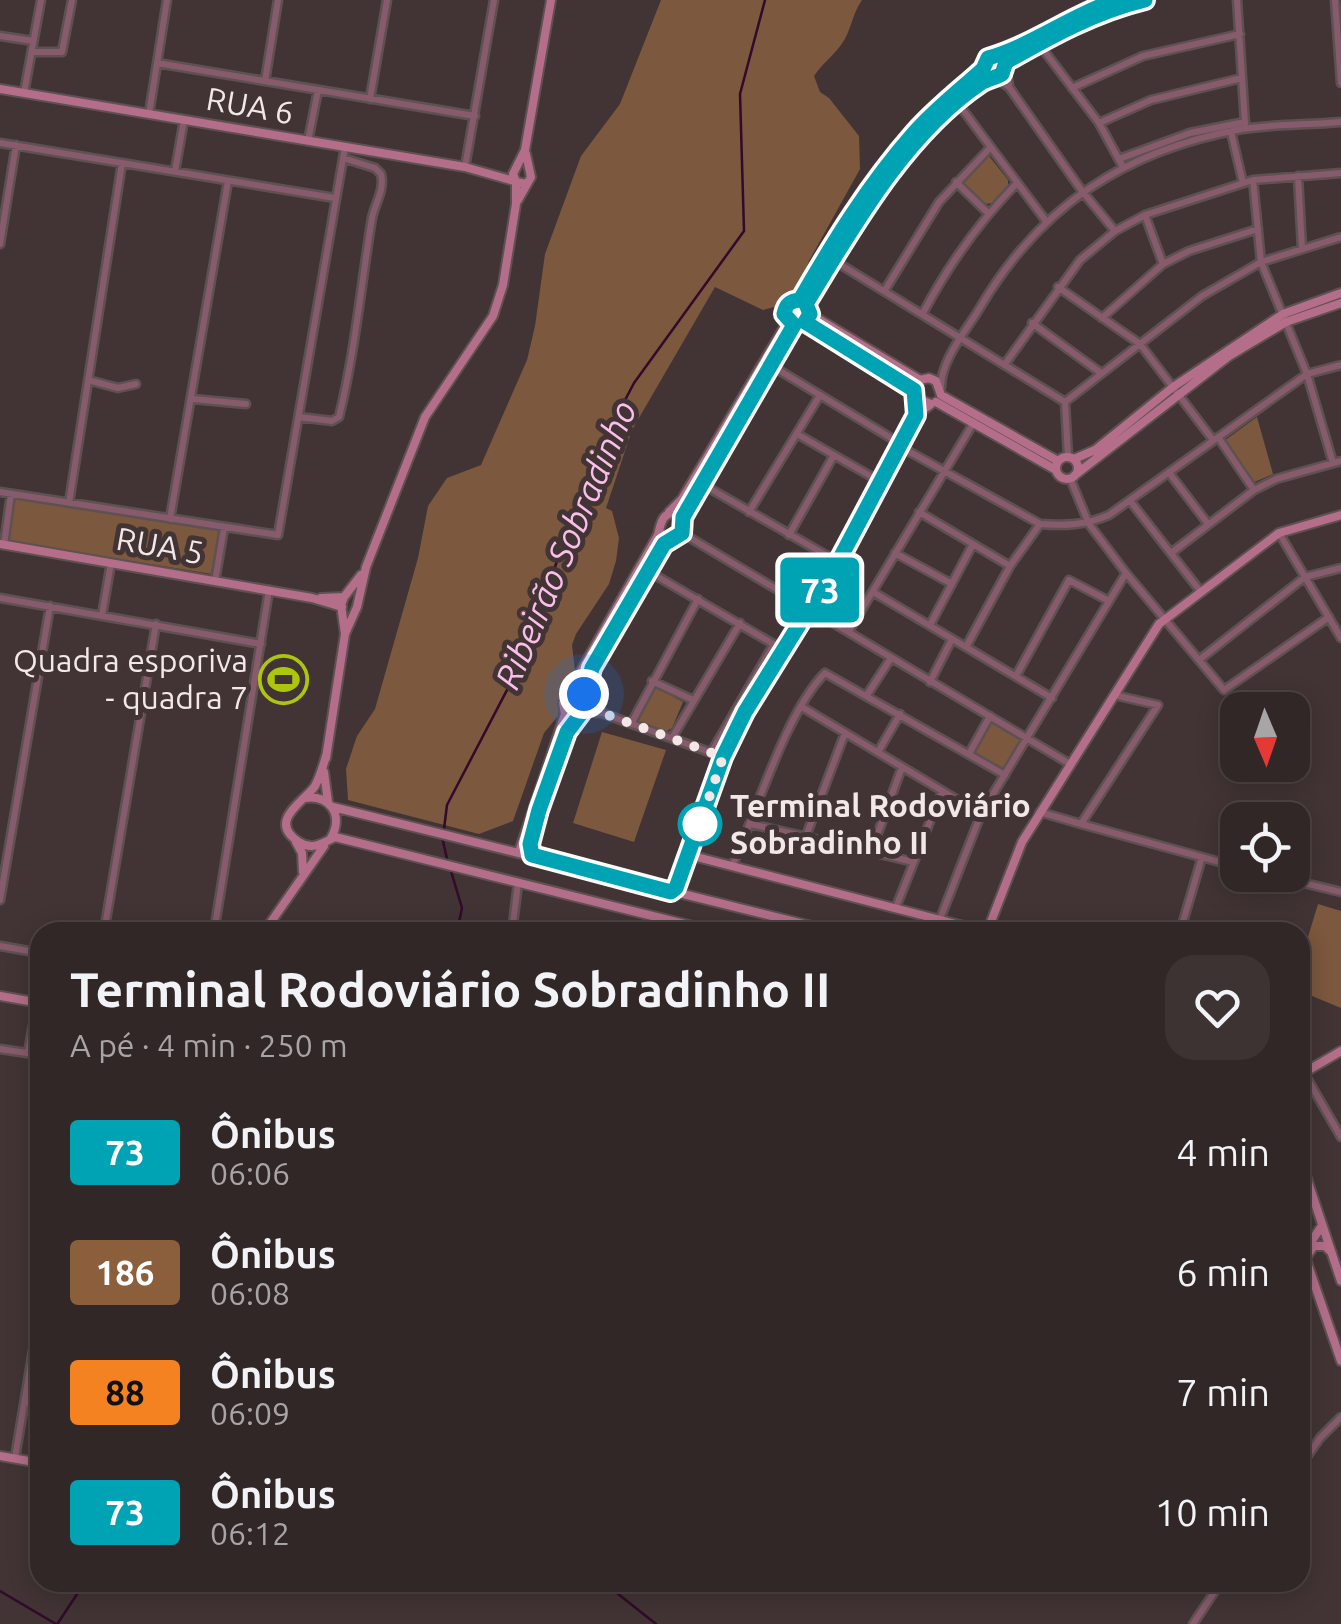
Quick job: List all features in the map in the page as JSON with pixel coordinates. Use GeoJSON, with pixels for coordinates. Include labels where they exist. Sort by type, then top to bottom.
{"type":"FeatureCollection","features":[{"type":"Feature","properties":{"kind":"street"},"geometry":{"type":"LineString","coordinates":[[24,93],[41,0]]}},
{"type":"Feature","properties":{"kind":"street"},"geometry":{"type":"LineString","coordinates":[[32,52],[62,52],[72,0]]}},
{"type":"Feature","properties":{"kind":"street"},"geometry":{"type":"LineString","coordinates":[[149,114],[167,0]]}},
{"type":"Feature","properties":{"kind":"street"},"geometry":{"type":"LineString","coordinates":[[264,81],[278,0]]}},
{"type":"Feature","properties":{"kind":"street"},"geometry":{"type":"LineString","coordinates":[[370,99],[386,0]]}},
{"type":"Feature","properties":{"kind":"street"},"geometry":{"type":"LineString","coordinates":[[465,167],[494,0]]}},
{"type":"Feature","properties":{"kind":"street"},"geometry":{"type":"LineString","coordinates":[[345,634],[366,567],[425,417],[493,316],[504,285],[516,204],[516,175],[526,150],[551,0]]}},
{"type":"Feature","properties":{"kind":"street"},"geometry":{"type":"LineString","coordinates":[[803,302],[894,169],[957,102],[993,78],[1005,62],[1061,24],[1116,0]]}},
{"type":"Feature","properties":{"kind":"street"},"geometry":{"type":"LineString","coordinates":[[1145,0],[1106,13],[1005,62],[988,58],[983,69],[916,131],[876,180],[803,302],[807,318],[915,394],[937,397],[1057,466],[1063,478],[1073,477],[1176,391]]}},
{"type":"Feature","properties":{"kind":"street"},"geometry":{"type":"LineString","coordinates":[[1238,0],[1246,125]]}},
{"type":"Feature","properties":{"kind":"street"},"geometry":{"type":"LineString","coordinates":[[1336,0],[1341,82]]}},
{"type":"Feature","properties":{"kind":"street"},"geometry":{"type":"LineString","coordinates":[[1072,88],[1142,56],[1240,34]]}},
{"type":"Feature","properties":{"kind":"street"},"geometry":{"type":"LineString","coordinates":[[0,36],[34,42]]}},
{"type":"Feature","properties":{"kind":"street"},"geometry":{"type":"LineString","coordinates":[[1039,44],[1099,123],[1121,163]]}},
{"type":"Feature","properties":{"kind":"street"},"geometry":{"type":"LineString","coordinates":[[157,62],[474,116]]}},
{"type":"Feature","properties":{"kind":"street"},"geometry":{"type":"LineString","coordinates":[[1005,62],[1009,87]]}},
{"type":"Feature","properties":{"kind":"street"},"geometry":{"type":"LineString","coordinates":[[983,69],[1009,87],[1115,231]]}},
{"type":"Feature","properties":{"kind":"street"},"geometry":{"type":"LineString","coordinates":[[1099,123],[1151,100],[1242,78]]}},
{"type":"Feature","properties":{"kind":"street","name":"RUA 6"},"geometry":{"type":"LineString","coordinates":[[0,89],[516,175]]}},
{"type":"Feature","properties":{"kind":"street"},"geometry":{"type":"LineString","coordinates":[[308,141],[318,90]]}},
{"type":"Feature","properties":{"kind":"street"},"geometry":{"type":"LineString","coordinates":[[957,102],[1046,221]]}},
{"type":"Feature","properties":{"kind":"street"},"geometry":{"type":"LineString","coordinates":[[174,171],[184,120]]}},
{"type":"Feature","properties":{"kind":"street"},"geometry":{"type":"LineString","coordinates":[[711,753],[838,562],[916,415],[937,397],[944,368],[990,291],[1046,221],[1121,163],[1179,136],[1246,125],[1341,122]]}},
{"type":"Feature","properties":{"kind":"street"},"geometry":{"type":"LineString","coordinates":[[1121,163],[1246,125]]}},
{"type":"Feature","properties":{"kind":"street"},"geometry":{"type":"LineString","coordinates":[[1232,132],[1243,183]]}},
{"type":"Feature","properties":{"kind":"street"},"geometry":{"type":"LineString","coordinates":[[0,142],[336,198]]}},
{"type":"Feature","properties":{"kind":"street"},"geometry":{"type":"LineString","coordinates":[[0,244],[16,146]]}},
{"type":"Feature","properties":{"kind":"street"},"geometry":{"type":"LineString","coordinates":[[0,492],[278,536],[345,147]]}},
{"type":"Feature","properties":{"kind":"street"},"geometry":{"type":"LineString","coordinates":[[885,290],[939,202],[990,148]]}},
{"type":"Feature","properties":{"kind":"street"},"geometry":{"type":"LineString","coordinates":[[516,204],[531,177],[526,150]]}},
{"type":"Feature","properties":{"kind":"street"},"geometry":{"type":"LineString","coordinates":[[299,417],[332,421],[338,417],[355,336],[373,212],[383,182],[376,168],[343,158]]}},
{"type":"Feature","properties":{"kind":"street"},"geometry":{"type":"LineString","coordinates":[[68,503],[122,163]]}},
{"type":"Feature","properties":{"kind":"street"},"geometry":{"type":"LineString","coordinates":[[516,175],[528,169]]}},
{"type":"Feature","properties":{"kind":"street"},"geometry":{"type":"LineString","coordinates":[[1006,364],[1080,260],[1115,231],[1145,215],[1253,180],[1341,173]]}},
{"type":"Feature","properties":{"kind":"street"},"geometry":{"type":"LineString","coordinates":[[516,175],[527,184]]}},
{"type":"Feature","properties":{"kind":"street"},"geometry":{"type":"LineString","coordinates":[[1298,176],[1302,248]]}},
{"type":"Feature","properties":{"kind":"street"},"geometry":{"type":"LineString","coordinates":[[170,519],[228,180]]}},
{"type":"Feature","properties":{"kind":"street"},"geometry":{"type":"LineString","coordinates":[[1171,553],[1254,490],[1337,462],[1262,262],[1253,180]]}},
{"type":"Feature","properties":{"kind":"street"},"geometry":{"type":"LineString","coordinates":[[956,182],[989,214]]}},
{"type":"Feature","properties":{"kind":"street"},"geometry":{"type":"LineString","coordinates":[[923,313],[944,274],[1016,184]]}},
{"type":"Feature","properties":{"kind":"street"},"geometry":{"type":"LineString","coordinates":[[1145,215],[1163,264]]}},
{"type":"Feature","properties":{"kind":"street"},"geometry":{"type":"LineString","coordinates":[[1102,318],[1163,264],[1258,229]]}},
{"type":"Feature","properties":{"kind":"street"},"geometry":{"type":"LineString","coordinates":[[1065,402],[1202,296],[1262,262],[1341,237]]}},
{"type":"Feature","properties":{"kind":"street"},"geometry":{"type":"LineString","coordinates":[[832,260],[1065,402]]}},
{"type":"Feature","properties":{"kind":"street"},"geometry":{"type":"LineString","coordinates":[[1058,287],[1140,344],[1254,490]]}},
{"type":"Feature","properties":{"kind":"street"},"geometry":{"type":"LineString","coordinates":[[1057,466],[1096,450],[1284,318],[1341,293]]}},
{"type":"Feature","properties":{"kind":"street"},"geometry":{"type":"LineString","coordinates":[[682,533],[683,517],[772,366],[791,323],[786,306],[792,301],[803,302]]}},
{"type":"Feature","properties":{"kind":"street"},"geometry":{"type":"LineString","coordinates":[[1284,318],[1341,303]]}},
{"type":"Feature","properties":{"kind":"street"},"geometry":{"type":"LineString","coordinates":[[518,852],[564,714],[563,703],[661,522],[682,499],[791,323],[807,318],[924,379],[937,397],[974,422],[1057,466]]}},
{"type":"Feature","properties":{"kind":"street"},"geometry":{"type":"LineString","coordinates":[[1032,323],[1101,373]]}},
{"type":"Feature","properties":{"kind":"street"},"geometry":{"type":"LineString","coordinates":[[772,366],[892,438],[899,446],[1040,524],[1090,524],[1131,502],[1307,374],[1341,365]]}},
{"type":"Feature","properties":{"kind":"street"},"geometry":{"type":"LineString","coordinates":[[916,415],[915,394],[924,379],[944,368]]}},
{"type":"Feature","properties":{"kind":"street"},"geometry":{"type":"LineString","coordinates":[[88,380],[118,388],[136,384]]}},
{"type":"Feature","properties":{"kind":"street"},"geometry":{"type":"LineString","coordinates":[[749,512],[820,395]]}},
{"type":"Feature","properties":{"kind":"street"},"geometry":{"type":"LineString","coordinates":[[193,399],[246,404]]}},
{"type":"Feature","properties":{"kind":"street"},"geometry":{"type":"LineString","coordinates":[[1065,402],[1071,458],[1078,467],[1073,477],[1090,524],[1219,687],[1228,688],[1328,617]]}},
{"type":"Feature","properties":{"kind":"street"},"geometry":{"type":"LineString","coordinates":[[850,631],[974,422]]}},
{"type":"Feature","properties":{"kind":"street"},"geometry":{"type":"LineString","coordinates":[[796,434],[881,482]]}},
{"type":"Feature","properties":{"kind":"street"},"geometry":{"type":"LineString","coordinates":[[788,535],[834,455]]}},
{"type":"Feature","properties":{"kind":"street"},"geometry":{"type":"LineString","coordinates":[[1170,474],[1208,524]]}},
{"type":"Feature","properties":{"kind":"street"},"geometry":{"type":"LineString","coordinates":[[702,484],[838,562]]}},
{"type":"Feature","properties":{"kind":"street"},"geometry":{"type":"LineString","coordinates":[[2,545],[11,494]]}},
{"type":"Feature","properties":{"kind":"street"},"geometry":{"type":"LineString","coordinates":[[1131,502],[1201,592]]}},
{"type":"Feature","properties":{"kind":"street"},"geometry":{"type":"LineString","coordinates":[[669,512],[683,517]]}},
{"type":"Feature","properties":{"kind":"street"},"geometry":{"type":"LineString","coordinates":[[919,512],[1010,566]]}},
{"type":"Feature","properties":{"kind":"street"},"geometry":{"type":"LineString","coordinates":[[991,922],[1022,842],[1113,694],[1166,619],[1279,533],[1341,516]]}},
{"type":"Feature","properties":{"kind":"street"},"geometry":{"type":"LineString","coordinates":[[966,647],[1010,566],[1040,524]]}},
{"type":"Feature","properties":{"kind":"street"},"geometry":{"type":"LineString","coordinates":[[215,581],[224,528]]}},
{"type":"Feature","properties":{"kind":"street"},"geometry":{"type":"LineString","coordinates":[[659,530],[665,537],[673,538]]}},
{"type":"Feature","properties":{"kind":"street"},"geometry":{"type":"LineString","coordinates":[[532,855],[530,844],[539,810],[567,732],[579,714],[592,668],[664,544],[682,533]]}},
{"type":"Feature","properties":{"kind":"street"},"geometry":{"type":"LineString","coordinates":[[682,533],[1070,764]]}},
{"type":"Feature","properties":{"kind":"street"},"geometry":{"type":"LineString","coordinates":[[1279,533],[1341,638]]}},
{"type":"Feature","properties":{"kind":"street"},"geometry":{"type":"LineString","coordinates":[[930,625],[973,544]]}},
{"type":"Feature","properties":{"kind":"street","name":"RUA 5"},"geometry":{"type":"LineString","coordinates":[[2,545],[344,602]]}},
{"type":"Feature","properties":{"kind":"street"},"geometry":{"type":"LineString","coordinates":[[896,552],[952,584]]}},
{"type":"Feature","properties":{"kind":"street"},"geometry":{"type":"LineString","coordinates":[[102,615],[111,563]]}},
{"type":"Feature","properties":{"kind":"street"},"geometry":{"type":"LineString","coordinates":[[271,922],[329,840],[338,820],[324,776],[326,756],[345,634],[344,602],[366,567]]}},
{"type":"Feature","properties":{"kind":"street"},"geometry":{"type":"LineString","coordinates":[[1199,660],[1305,577],[1341,568]]}},
{"type":"Feature","properties":{"kind":"street"},"geometry":{"type":"LineString","coordinates":[[648,571],[778,647]]}},
{"type":"Feature","properties":{"kind":"street"},"geometry":{"type":"LineString","coordinates":[[940,919],[981,814],[1126,573]]}},
{"type":"Feature","properties":{"kind":"street"},"geometry":{"type":"LineString","coordinates":[[1016,676],[1068,580],[1109,601]]}},
{"type":"Feature","properties":{"kind":"street"},"geometry":{"type":"LineString","coordinates":[[216,922],[269,590]]}},
{"type":"Feature","properties":{"kind":"street"},"geometry":{"type":"LineString","coordinates":[[872,592],[1053,698]]}},
{"type":"Feature","properties":{"kind":"street"},"geometry":{"type":"LineString","coordinates":[[344,602],[354,596],[356,605]]}},
{"type":"Feature","properties":{"kind":"street"},"geometry":{"type":"LineString","coordinates":[[0,598],[261,644]]}},
{"type":"Feature","properties":{"kind":"street"},"geometry":{"type":"LineString","coordinates":[[631,724],[698,599]]}},
{"type":"Feature","properties":{"kind":"street"},"geometry":{"type":"LineString","coordinates":[[344,602],[350,612],[356,605]]}},
{"type":"Feature","properties":{"kind":"street"},"geometry":{"type":"LineString","coordinates":[[0,900],[50,606]]}},
{"type":"Feature","properties":{"kind":"street"},"geometry":{"type":"LineString","coordinates":[[106,922],[156,624]]}},
{"type":"Feature","properties":{"kind":"street"},"geometry":{"type":"LineString","coordinates":[[672,738],[740,624]]}},
{"type":"Feature","properties":{"kind":"street"},"geometry":{"type":"LineString","coordinates":[[930,682],[952,638]]}},
{"type":"Feature","properties":{"kind":"street"},"geometry":{"type":"LineString","coordinates":[[671,892],[682,877],[723,757],[778,647]]}},
{"type":"Feature","properties":{"kind":"street"},"geometry":{"type":"LineString","coordinates":[[868,695],[891,658]]}},
{"type":"Feature","properties":{"kind":"street"},"geometry":{"type":"LineString","coordinates":[[734,864],[776,757],[825,673],[1004,775]]}},
{"type":"Feature","properties":{"kind":"street"},"geometry":{"type":"LineString","coordinates":[[652,681],[693,700]]}},
{"type":"Feature","properties":{"kind":"street"},"geometry":{"type":"LineString","coordinates":[[570,690],[602,713],[723,757]]}},
{"type":"Feature","properties":{"kind":"street"},"geometry":{"type":"LineString","coordinates":[[1081,824],[1158,705],[1113,694]]}},
{"type":"Feature","properties":{"kind":"street"},"geometry":{"type":"LineString","coordinates":[[802,707],[981,814]]}},
{"type":"Feature","properties":{"kind":"street"},"geometry":{"type":"LineString","coordinates":[[564,714],[602,713]]}},
{"type":"Feature","properties":{"kind":"street"},"geometry":{"type":"LineString","coordinates":[[878,752],[900,714]]}},
{"type":"Feature","properties":{"kind":"street"},"geometry":{"type":"LineString","coordinates":[[969,754],[990,716]]}},
{"type":"Feature","properties":{"kind":"street"},"geometry":{"type":"LineString","coordinates":[[806,836],[845,732]]}},
{"type":"Feature","properties":{"kind":"street"},"geometry":{"type":"LineString","coordinates":[[302,876],[302,853],[288,825],[288,816],[317,782],[326,756]]}},
{"type":"Feature","properties":{"kind":"street"},"geometry":{"type":"LineString","coordinates":[[871,852],[902,767]]}},
{"type":"Feature","properties":{"kind":"street"},"geometry":{"type":"LineString","coordinates":[[896,907],[942,791]]}},
{"type":"Feature","properties":{"kind":"street"},"geometry":{"type":"LineString","coordinates":[[304,798],[320,798],[436,832],[795,922]]}},
{"type":"Feature","properties":{"kind":"street"},"geometry":{"type":"LineString","coordinates":[[1040,812],[1220,862]]}},
{"type":"Feature","properties":{"kind":"street"},"geometry":{"type":"LineString","coordinates":[[751,824],[914,862]]}},
{"type":"Feature","properties":{"kind":"street"},"geometry":{"type":"LineString","coordinates":[[295,840],[310,846],[335,837],[676,922]]}},
{"type":"Feature","properties":{"kind":"street"},"geometry":{"type":"LineString","coordinates":[[689,855],[951,922]]}},
{"type":"Feature","properties":{"kind":"street"},"geometry":{"type":"LineString","coordinates":[[1183,922],[1202,857]]}},
{"type":"Feature","properties":{"kind":"street"},"geometry":{"type":"LineString","coordinates":[[682,877],[690,896]]}},
{"type":"Feature","properties":{"kind":"street"},"geometry":{"type":"LineString","coordinates":[[513,922],[518,883]]}},
{"type":"Feature","properties":{"kind":"street"},"geometry":{"type":"LineString","coordinates":[[1310,885],[1341,892]]}},
{"type":"Feature","properties":{"kind":"street"},"geometry":{"type":"LineString","coordinates":[[0,946],[30,951]]}},
{"type":"Feature","properties":{"kind":"street"},"geometry":{"type":"LineString","coordinates":[[0,996],[30,1002]]}},
{"type":"Feature","properties":{"kind":"street"},"geometry":{"type":"LineString","coordinates":[[0,1049],[28,1052],[30,1042]]}},
{"type":"Feature","properties":{"kind":"street"},"geometry":{"type":"LineString","coordinates":[[1310,1070],[1340,1053]]}},
{"type":"Feature","properties":{"kind":"street"},"geometry":{"type":"LineString","coordinates":[[1310,1087],[1341,1137]]}},
{"type":"Feature","properties":{"kind":"street"},"geometry":{"type":"LineString","coordinates":[[1310,1188],[1341,1281]]}},
{"type":"Feature","properties":{"kind":"street"},"geometry":{"type":"LineString","coordinates":[[1310,1239],[1320,1233],[1322,1223]]}},
{"type":"Feature","properties":{"kind":"street"},"geometry":{"type":"LineString","coordinates":[[1310,1250],[1325,1246],[1336,1259]]}},
{"type":"Feature","properties":{"kind":"street"},"geometry":{"type":"LineString","coordinates":[[1310,1272],[1341,1361]]}},
{"type":"Feature","properties":{"kind":"street"},"geometry":{"type":"LineString","coordinates":[[15,1458],[30,1371]]}},
{"type":"Feature","properties":{"kind":"street"},"geometry":{"type":"LineString","coordinates":[[25,1402],[30,1403]]}},
{"type":"Feature","properties":{"kind":"street"},"geometry":{"type":"LineString","coordinates":[[1310,1453],[1341,1417]]}},
{"type":"Feature","properties":{"kind":"street"},"geometry":{"type":"LineString","coordinates":[[0,1456],[30,1461]]}},
{"type":"Feature","properties":{"kind":"street"},"geometry":{"type":"LineString","coordinates":[[1193,1624],[1214,1592]]}},
{"type":"Feature","properties":{"kind":"shaded area"},"geometry":{"type":"Polygon","coordinates":[[[661,0],[862,0],[844,40],[814,76],[820,92],[859,136],[860,169],[809,261],[797,293],[781,305],[763,310],[715,287],[632,430],[606,508],[612,511],[619,538],[609,584],[576,634],[572,645],[575,671],[562,692],[558,716],[544,733],[513,821],[479,834],[348,800],[346,769],[357,736],[375,709],[418,558],[428,506],[447,478],[481,465],[527,360],[545,254],[581,156],[620,104],[661,0]]]}},
{"type":"Feature","properties":{"kind":"shaded area"},"geometry":{"type":"Polygon","coordinates":[[[989,156],[1008,180],[1008,186],[993,203],[985,204],[963,182],[989,156]]]}},
{"type":"Feature","properties":{"kind":"shaded area"},"geometry":{"type":"Polygon","coordinates":[[[1257,417],[1273,474],[1252,483],[1224,441],[1257,417]]]}},
{"type":"Feature","properties":{"kind":"shaded area"},"geometry":{"type":"Polygon","coordinates":[[[15,499],[220,530],[212,574],[7,541],[15,499]]]}},
{"type":"Feature","properties":{"kind":"shaded area"},"geometry":{"type":"Polygon","coordinates":[[[654,686],[683,702],[672,728],[665,732],[638,721],[654,686]]]}},
{"type":"Feature","properties":{"kind":"shaded area"},"geometry":{"type":"Polygon","coordinates":[[[993,721],[1023,739],[1003,769],[975,752],[993,721]]]}},
{"type":"Feature","properties":{"kind":"shaded area"},"geometry":{"type":"Polygon","coordinates":[[[602,732],[666,750],[634,842],[573,823],[602,732]]]}},
{"type":"Feature","properties":{"kind":"shaded area"},"geometry":{"type":"Polygon","coordinates":[[[1318,904],[1341,911],[1341,1008],[1310,995],[1310,930],[1318,904]]]}},
{"type":"Feature","properties":{"kind":"waterway","name":"Ribeirão Sobradinho"},"geometry":{"type":"LineString","coordinates":[[444,829],[447,805],[519,667],[593,461],[634,383],[744,231],[740,94],[765,0]]}},
{"type":"Feature","properties":{"kind":"waterway","name":"Ribeirão Sobradinho"},"geometry":{"type":"LineString","coordinates":[[442,837],[448,863]]}},
{"type":"Feature","properties":{"kind":"waterway","name":"Ribeirão Sobradinho"},"geometry":{"type":"LineString","coordinates":[[451,871],[462,908],[459,922]]}},
{"type":"Feature","properties":{"kind":"waterway","name":"Ribeirão Sobradinho"},"geometry":{"type":"LineString","coordinates":[[0,1591],[56,1624]]}},
{"type":"Feature","properties":{"kind":"waterway","name":"Ribeirão Sobradinho"},"geometry":{"type":"LineString","coordinates":[[58,1623],[78,1592]]}},
{"type":"Feature","properties":{"kind":"waterway"},"geometry":{"type":"LineString","coordinates":[[616,1592],[656,1624]]}},
{"type":"Feature","properties":{"kind":"bus line","name":"73"},"geometry":{"type":"LineString","coordinates":[[1116,0],[1002,56],[988,58],[983,69],[916,131],[876,180],[800,300],[786,306],[784,314],[794,325],[683,517],[682,533],[664,544],[592,668],[582,712],[567,732],[539,810],[530,844],[532,855],[671,892],[676,888],[723,757],[745,712],[838,562],[916,415],[914,390],[805,322],[810,314],[806,304],[894,169],[945,112],[982,82],[1002,74],[1006,62],[1080,23],[1145,0]]}},
{"type":"Feature","properties":{"kind":"place","name":"Quadra esporiva - quadra 7"},"geometry":{"type":"Point","coordinates":[283,679]}},
{"type":"Feature","properties":{"kind":"place","name":"Terminal Rodoviário Sobradinho II"},"geometry":{"type":"Point","coordinates":[700,824]}},
{"type":"Feature","properties":{"kind":"route"},"geometry":{"type":"LineString","coordinates":[[584,694],[584,699],[602,713],[723,757],[700,824]]}}]}
